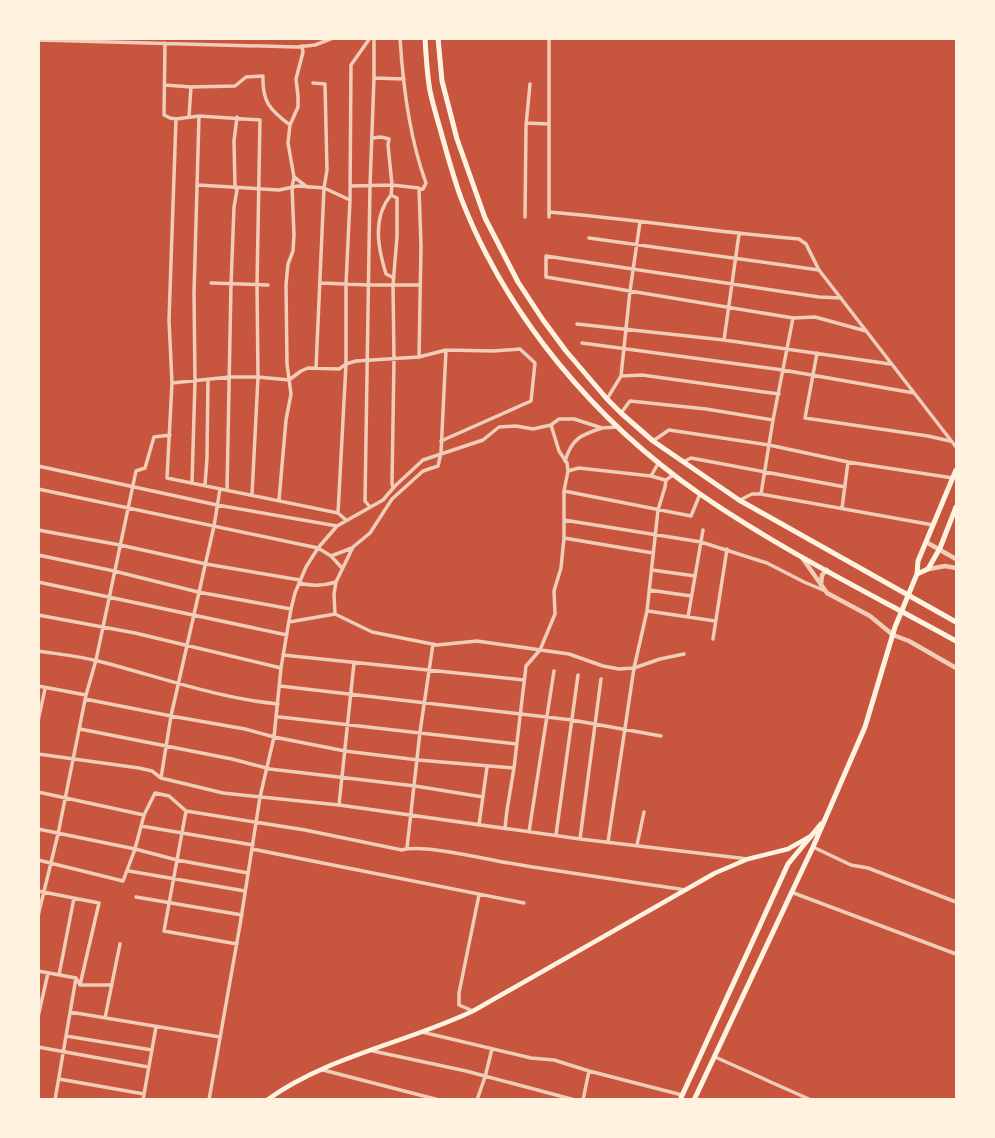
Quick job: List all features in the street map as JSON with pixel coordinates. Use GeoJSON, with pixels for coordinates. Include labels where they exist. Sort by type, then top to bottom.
{"type":"FeatureCollection","features":[{"type":"Feature","properties":{"kind":"main road"},"geometry":{"type":"LineString","coordinates":[[425,38],[430,91],[461,198],[481,241],[522,313],[552,355],[617,427],[700,494],[797,553],[957,641]]}},
{"type":"Feature","properties":{"kind":"main road"},"geometry":{"type":"LineString","coordinates":[[438,38],[442,81],[457,139],[485,218],[518,282],[542,320],[607,399],[653,440],[739,500],[957,622]]}},
{"type":"Feature","properties":{"kind":"main road"},"geometry":{"type":"LineString","coordinates":[[694,1100],[813,847],[865,727],[893,635],[917,574],[917,564],[957,470]]}},
{"type":"Feature","properties":{"kind":"main road"},"geometry":{"type":"LineString","coordinates":[[917,574],[928,569],[957,507]]}},
{"type":"Feature","properties":{"kind":"main road"},"geometry":{"type":"LineString","coordinates":[[681,1097],[788,864],[827,816]]}},
{"type":"Feature","properties":{"kind":"main road"},"geometry":{"type":"LineString","coordinates":[[267,1100],[289,1084],[321,1069],[451,1022],[474,1011],[715,873],[748,859],[788,849],[811,835]]}},
{"type":"Feature","properties":{"kind":"street"},"geometry":{"type":"LineString","coordinates":[[38,40],[302,46],[315,45],[333,38]]}},
{"type":"Feature","properties":{"kind":"street"},"geometry":{"type":"LineString","coordinates":[[370,507],[365,501],[374,79],[372,38]]}},
{"type":"Feature","properties":{"kind":"street"},"geometry":{"type":"LineString","coordinates":[[338,513],[346,363],[351,65],[372,38]]}},
{"type":"Feature","properties":{"kind":"street"},"geometry":{"type":"LineString","coordinates":[[400,38],[410,127],[416,156],[426,183],[423,189],[419,190]]}},
{"type":"Feature","properties":{"kind":"street"},"geometry":{"type":"LineString","coordinates":[[549,38],[549,214],[600,216],[799,239],[806,244],[819,270],[957,447]]}},
{"type":"Feature","properties":{"kind":"street"},"geometry":{"type":"LineString","coordinates":[[165,43],[164,115],[176,119],[199,116],[260,120],[258,377],[252,495]]}},
{"type":"Feature","properties":{"kind":"street"},"geometry":{"type":"LineString","coordinates":[[279,500],[291,394],[287,364],[286,285],[295,235],[292,187],[294,177],[288,143],[290,125],[298,107],[296,79],[302,46]]}},
{"type":"Feature","properties":{"kind":"street"},"geometry":{"type":"LineString","coordinates":[[165,85],[235,86],[246,77],[263,76],[265,101],[273,112],[290,125]]}},
{"type":"Feature","properties":{"kind":"street"},"geometry":{"type":"LineString","coordinates":[[374,79],[404,79]]}},
{"type":"Feature","properties":{"kind":"street"},"geometry":{"type":"LineString","coordinates":[[313,83],[325,84],[327,170],[316,368]]}},
{"type":"Feature","properties":{"kind":"street"},"geometry":{"type":"LineString","coordinates":[[525,217],[526,123],[530,84]]}},
{"type":"Feature","properties":{"kind":"street"},"geometry":{"type":"LineString","coordinates":[[189,116],[191,87]]}},
{"type":"Feature","properties":{"kind":"street"},"geometry":{"type":"LineString","coordinates":[[192,483],[199,116]]}},
{"type":"Feature","properties":{"kind":"street"},"geometry":{"type":"LineString","coordinates":[[227,490],[231,285],[237,190],[234,141],[237,117]]}},
{"type":"Feature","properties":{"kind":"street"},"geometry":{"type":"LineString","coordinates":[[176,119],[169,320],[172,383],[167,478],[338,513],[346,520]]}},
{"type":"Feature","properties":{"kind":"street"},"geometry":{"type":"LineString","coordinates":[[526,123],[549,124]]}},
{"type":"Feature","properties":{"kind":"street"},"geometry":{"type":"LineString","coordinates":[[373,138],[389,139],[392,185],[391,195],[383,204],[380,215],[379,250],[386,274],[394,278]]}},
{"type":"Feature","properties":{"kind":"street"},"geometry":{"type":"LineString","coordinates":[[294,177],[307,187]]}},
{"type":"Feature","properties":{"kind":"street"},"geometry":{"type":"LineString","coordinates":[[198,185],[279,190],[292,187],[324,188],[350,200]]}},
{"type":"Feature","properties":{"kind":"street"},"geometry":{"type":"LineString","coordinates":[[351,186],[392,185],[419,190]]}},
{"type":"Feature","properties":{"kind":"street"},"geometry":{"type":"LineString","coordinates":[[419,190],[419,357]]}},
{"type":"Feature","properties":{"kind":"street"},"geometry":{"type":"LineString","coordinates":[[391,195],[397,198],[398,210],[393,285],[393,488]]}},
{"type":"Feature","properties":{"kind":"street"},"geometry":{"type":"LineString","coordinates":[[607,399],[621,376],[640,222]]}},
{"type":"Feature","properties":{"kind":"street"},"geometry":{"type":"LineString","coordinates":[[724,340],[740,234]]}},
{"type":"Feature","properties":{"kind":"street"},"geometry":{"type":"LineString","coordinates":[[589,238],[819,270]]}},
{"type":"Feature","properties":{"kind":"street"},"geometry":{"type":"LineString","coordinates":[[841,298],[819,297],[546,256],[546,277],[793,318],[815,317],[866,331]]}},
{"type":"Feature","properties":{"kind":"street"},"geometry":{"type":"LineString","coordinates":[[211,283],[268,285]]}},
{"type":"Feature","properties":{"kind":"street"},"geometry":{"type":"LineString","coordinates":[[321,283],[420,285]]}},
{"type":"Feature","properties":{"kind":"street"},"geometry":{"type":"LineString","coordinates":[[761,494],[772,420],[793,318]]}},
{"type":"Feature","properties":{"kind":"street"},"geometry":{"type":"LineString","coordinates":[[578,324],[724,340],[892,364]]}},
{"type":"Feature","properties":{"kind":"street"},"geometry":{"type":"LineString","coordinates":[[582,343],[783,370],[916,393]]}},
{"type":"Feature","properties":{"kind":"street"},"geometry":{"type":"LineString","coordinates":[[172,383],[230,377],[289,380],[300,371],[316,368],[339,369],[346,363],[356,361],[419,357],[446,350],[520,349],[535,363],[531,401],[441,441]]}},
{"type":"Feature","properties":{"kind":"street"},"geometry":{"type":"LineString","coordinates":[[334,614],[336,582],[354,547],[370,533],[392,499],[423,471],[438,466],[446,350]]}},
{"type":"Feature","properties":{"kind":"street"},"geometry":{"type":"LineString","coordinates":[[817,353],[805,418],[952,441]]}},
{"type":"Feature","properties":{"kind":"street"},"geometry":{"type":"LineString","coordinates":[[621,376],[642,375],[779,394]]}},
{"type":"Feature","properties":{"kind":"street"},"geometry":{"type":"LineString","coordinates":[[205,485],[208,379]]}},
{"type":"Feature","properties":{"kind":"street"},"geometry":{"type":"LineString","coordinates":[[621,413],[630,401],[706,409],[772,420]]}},
{"type":"Feature","properties":{"kind":"street"},"geometry":{"type":"LineString","coordinates":[[209,1100],[260,797],[274,737],[281,668],[291,609],[306,567],[337,526],[383,500],[423,460],[483,440],[499,427],[533,429],[551,425],[559,419],[574,419],[602,428]]}},
{"type":"Feature","properties":{"kind":"street"},"geometry":{"type":"LineString","coordinates":[[505,828],[526,666],[540,650],[555,614],[554,591],[561,568],[564,491],[568,471],[551,425]]}},
{"type":"Feature","properties":{"kind":"street"},"geometry":{"type":"LineString","coordinates":[[565,461],[569,447],[578,438],[602,428],[617,427]]}},
{"type":"Feature","properties":{"kind":"street"},"geometry":{"type":"LineString","coordinates":[[653,440],[668,430],[953,478]]}},
{"type":"Feature","properties":{"kind":"street"},"geometry":{"type":"LineString","coordinates":[[38,916],[41,891],[58,834],[85,697],[96,660],[136,471],[145,468],[154,437],[170,435]]}},
{"type":"Feature","properties":{"kind":"street"},"geometry":{"type":"LineString","coordinates":[[682,462],[691,458],[845,487]]}},
{"type":"Feature","properties":{"kind":"street"},"geometry":{"type":"LineString","coordinates":[[651,476],[659,462]]}},
{"type":"Feature","properties":{"kind":"street"},"geometry":{"type":"LineString","coordinates":[[842,508],[848,462]]}},
{"type":"Feature","properties":{"kind":"street"},"geometry":{"type":"LineString","coordinates":[[38,466],[218,505],[337,526]]}},
{"type":"Feature","properties":{"kind":"street"},"geometry":{"type":"LineString","coordinates":[[568,471],[579,468],[666,480]]}},
{"type":"Feature","properties":{"kind":"street"},"geometry":{"type":"LineString","coordinates":[[666,480],[674,474]]}},
{"type":"Feature","properties":{"kind":"street"},"geometry":{"type":"LineString","coordinates":[[608,842],[634,668],[647,611],[658,510],[666,480]]}},
{"type":"Feature","properties":{"kind":"street"},"geometry":{"type":"LineString","coordinates":[[38,489],[318,548],[331,556],[342,568]]}},
{"type":"Feature","properties":{"kind":"street"},"geometry":{"type":"LineString","coordinates":[[161,778],[171,716],[206,564],[220,489]]}},
{"type":"Feature","properties":{"kind":"street"},"geometry":{"type":"LineString","coordinates":[[564,491],[691,516],[700,494]]}},
{"type":"Feature","properties":{"kind":"street"},"geometry":{"type":"LineString","coordinates":[[739,500],[752,494],[761,494],[933,525]]}},
{"type":"Feature","properties":{"kind":"street"},"geometry":{"type":"LineString","coordinates":[[564,520],[701,542],[767,563],[822,588]]}},
{"type":"Feature","properties":{"kind":"street"},"geometry":{"type":"LineString","coordinates":[[38,530],[309,586],[336,582]]}},
{"type":"Feature","properties":{"kind":"street"},"geometry":{"type":"LineString","coordinates":[[688,617],[703,530]]}},
{"type":"Feature","properties":{"kind":"street"},"geometry":{"type":"LineString","coordinates":[[564,538],[653,553]]}},
{"type":"Feature","properties":{"kind":"street"},"geometry":{"type":"LineString","coordinates":[[926,542],[957,559]]}},
{"type":"Feature","properties":{"kind":"street"},"geometry":{"type":"LineString","coordinates":[[331,556],[354,547]]}},
{"type":"Feature","properties":{"kind":"street"},"geometry":{"type":"LineString","coordinates":[[713,639],[727,549]]}},
{"type":"Feature","properties":{"kind":"street"},"geometry":{"type":"LineString","coordinates":[[797,553],[830,595],[870,616],[893,635],[957,668]]}},
{"type":"Feature","properties":{"kind":"street"},"geometry":{"type":"LineString","coordinates":[[38,555],[198,592],[291,609]]}},
{"type":"Feature","properties":{"kind":"street"},"geometry":{"type":"LineString","coordinates":[[928,569],[946,566],[957,568]]}},
{"type":"Feature","properties":{"kind":"street"},"geometry":{"type":"LineString","coordinates":[[651,570],[695,576]]}},
{"type":"Feature","properties":{"kind":"street"},"geometry":{"type":"LineString","coordinates":[[822,588],[821,578],[827,570]]}},
{"type":"Feature","properties":{"kind":"street"},"geometry":{"type":"LineString","coordinates":[[38,582],[287,635]]}},
{"type":"Feature","properties":{"kind":"street"},"geometry":{"type":"LineString","coordinates":[[649,590],[691,596]]}},
{"type":"Feature","properties":{"kind":"street"},"geometry":{"type":"LineString","coordinates":[[647,611],[715,621]]}},
{"type":"Feature","properties":{"kind":"street"},"geometry":{"type":"LineString","coordinates":[[289,622],[334,614],[372,632],[438,645],[477,641],[569,654],[619,669],[634,668],[684,654]]}},
{"type":"Feature","properties":{"kind":"street"},"geometry":{"type":"LineString","coordinates":[[38,615],[188,645],[281,668]]}},
{"type":"Feature","properties":{"kind":"street"},"geometry":{"type":"LineString","coordinates":[[407,848],[433,644]]}},
{"type":"Feature","properties":{"kind":"street"},"geometry":{"type":"LineString","coordinates":[[38,650],[96,660],[178,684],[278,704]]}},
{"type":"Feature","properties":{"kind":"street"},"geometry":{"type":"LineString","coordinates":[[284,655],[524,680]]}},
{"type":"Feature","properties":{"kind":"street"},"geometry":{"type":"LineString","coordinates":[[339,805],[354,663]]}},
{"type":"Feature","properties":{"kind":"street"},"geometry":{"type":"LineString","coordinates":[[529,832],[554,671]]}},
{"type":"Feature","properties":{"kind":"street"},"geometry":{"type":"LineString","coordinates":[[556,835],[578,675]]}},
{"type":"Feature","properties":{"kind":"street"},"geometry":{"type":"LineString","coordinates":[[580,839],[601,679]]}},
{"type":"Feature","properties":{"kind":"street"},"geometry":{"type":"LineString","coordinates":[[38,686],[345,751],[514,768]]}},
{"type":"Feature","properties":{"kind":"street"},"geometry":{"type":"LineString","coordinates":[[280,686],[548,716],[662,736]]}},
{"type":"Feature","properties":{"kind":"street"},"geometry":{"type":"LineString","coordinates":[[38,721],[45,688]]}},
{"type":"Feature","properties":{"kind":"street"},"geometry":{"type":"LineString","coordinates":[[275,718],[517,744]]}},
{"type":"Feature","properties":{"kind":"street"},"geometry":{"type":"LineString","coordinates":[[80,729],[266,768],[483,797]]}},
{"type":"Feature","properties":{"kind":"street"},"geometry":{"type":"LineString","coordinates":[[38,754],[139,768],[152,771],[161,778],[223,793],[339,805],[580,839],[748,859]]}},
{"type":"Feature","properties":{"kind":"street"},"geometry":{"type":"LineString","coordinates":[[479,825],[487,767]]}},
{"type":"Feature","properties":{"kind":"street"},"geometry":{"type":"LineString","coordinates":[[38,792],[144,815]]}},
{"type":"Feature","properties":{"kind":"street"},"geometry":{"type":"LineString","coordinates":[[38,860],[123,881],[144,815],[155,793],[169,796],[186,811],[305,830],[402,850],[437,850],[687,890]]}},
{"type":"Feature","properties":{"kind":"street"},"geometry":{"type":"LineString","coordinates":[[186,811],[164,931],[237,944]]}},
{"type":"Feature","properties":{"kind":"street"},"geometry":{"type":"LineString","coordinates":[[636,845],[644,812]]}},
{"type":"Feature","properties":{"kind":"street"},"geometry":{"type":"LineString","coordinates":[[141,827],[524,903]]}},
{"type":"Feature","properties":{"kind":"street"},"geometry":{"type":"LineString","coordinates":[[38,830],[248,873]]}},
{"type":"Feature","properties":{"kind":"street"},"geometry":{"type":"LineString","coordinates":[[813,847],[851,865],[868,868],[957,902]]}},
{"type":"Feature","properties":{"kind":"street"},"geometry":{"type":"LineString","coordinates":[[128,871],[245,891]]}},
{"type":"Feature","properties":{"kind":"street"},"geometry":{"type":"LineString","coordinates":[[41,891],[99,903],[80,985]]}},
{"type":"Feature","properties":{"kind":"street"},"geometry":{"type":"LineString","coordinates":[[791,892],[957,954]]}},
{"type":"Feature","properties":{"kind":"street"},"geometry":{"type":"LineString","coordinates":[[474,1011],[459,1005],[459,993],[479,895]]}},
{"type":"Feature","properties":{"kind":"street"},"geometry":{"type":"LineString","coordinates":[[136,897],[242,915]]}},
{"type":"Feature","properties":{"kind":"street"},"geometry":{"type":"LineString","coordinates":[[59,975],[74,898]]}},
{"type":"Feature","properties":{"kind":"street"},"geometry":{"type":"LineString","coordinates":[[105,1018],[120,944]]}},
{"type":"Feature","properties":{"kind":"street"},"geometry":{"type":"LineString","coordinates":[[38,971],[76,978]]}},
{"type":"Feature","properties":{"kind":"street"},"geometry":{"type":"LineString","coordinates":[[38,1017],[48,973]]}},
{"type":"Feature","properties":{"kind":"street"},"geometry":{"type":"LineString","coordinates":[[76,978],[80,985]]}},
{"type":"Feature","properties":{"kind":"street"},"geometry":{"type":"LineString","coordinates":[[55,1100],[76,978]]}},
{"type":"Feature","properties":{"kind":"street"},"geometry":{"type":"LineString","coordinates":[[80,985],[111,985]]}},
{"type":"Feature","properties":{"kind":"street"},"geometry":{"type":"LineString","coordinates":[[71,1012],[220,1038]]}},
{"type":"Feature","properties":{"kind":"street"},"geometry":{"type":"LineString","coordinates":[[59,1079],[143,1097],[156,1027]]}},
{"type":"Feature","properties":{"kind":"street"},"geometry":{"type":"LineString","coordinates":[[422,1032],[531,1058],[554,1060],[681,1097]]}},
{"type":"Feature","properties":{"kind":"street"},"geometry":{"type":"LineString","coordinates":[[66,1036],[152,1050]]}},
{"type":"Feature","properties":{"kind":"street"},"geometry":{"type":"LineString","coordinates":[[38,1046],[148,1067]]}},
{"type":"Feature","properties":{"kind":"street"},"geometry":{"type":"LineString","coordinates":[[477,1100],[492,1049]]}},
{"type":"Feature","properties":{"kind":"street"},"geometry":{"type":"LineString","coordinates":[[372,1050],[575,1100]]}},
{"type":"Feature","properties":{"kind":"street"},"geometry":{"type":"LineString","coordinates":[[715,1057],[811,1100]]}},
{"type":"Feature","properties":{"kind":"street"},"geometry":{"type":"LineString","coordinates":[[321,1069],[439,1100]]}},
{"type":"Feature","properties":{"kind":"street"},"geometry":{"type":"LineString","coordinates":[[583,1100],[589,1071]]}}]}
